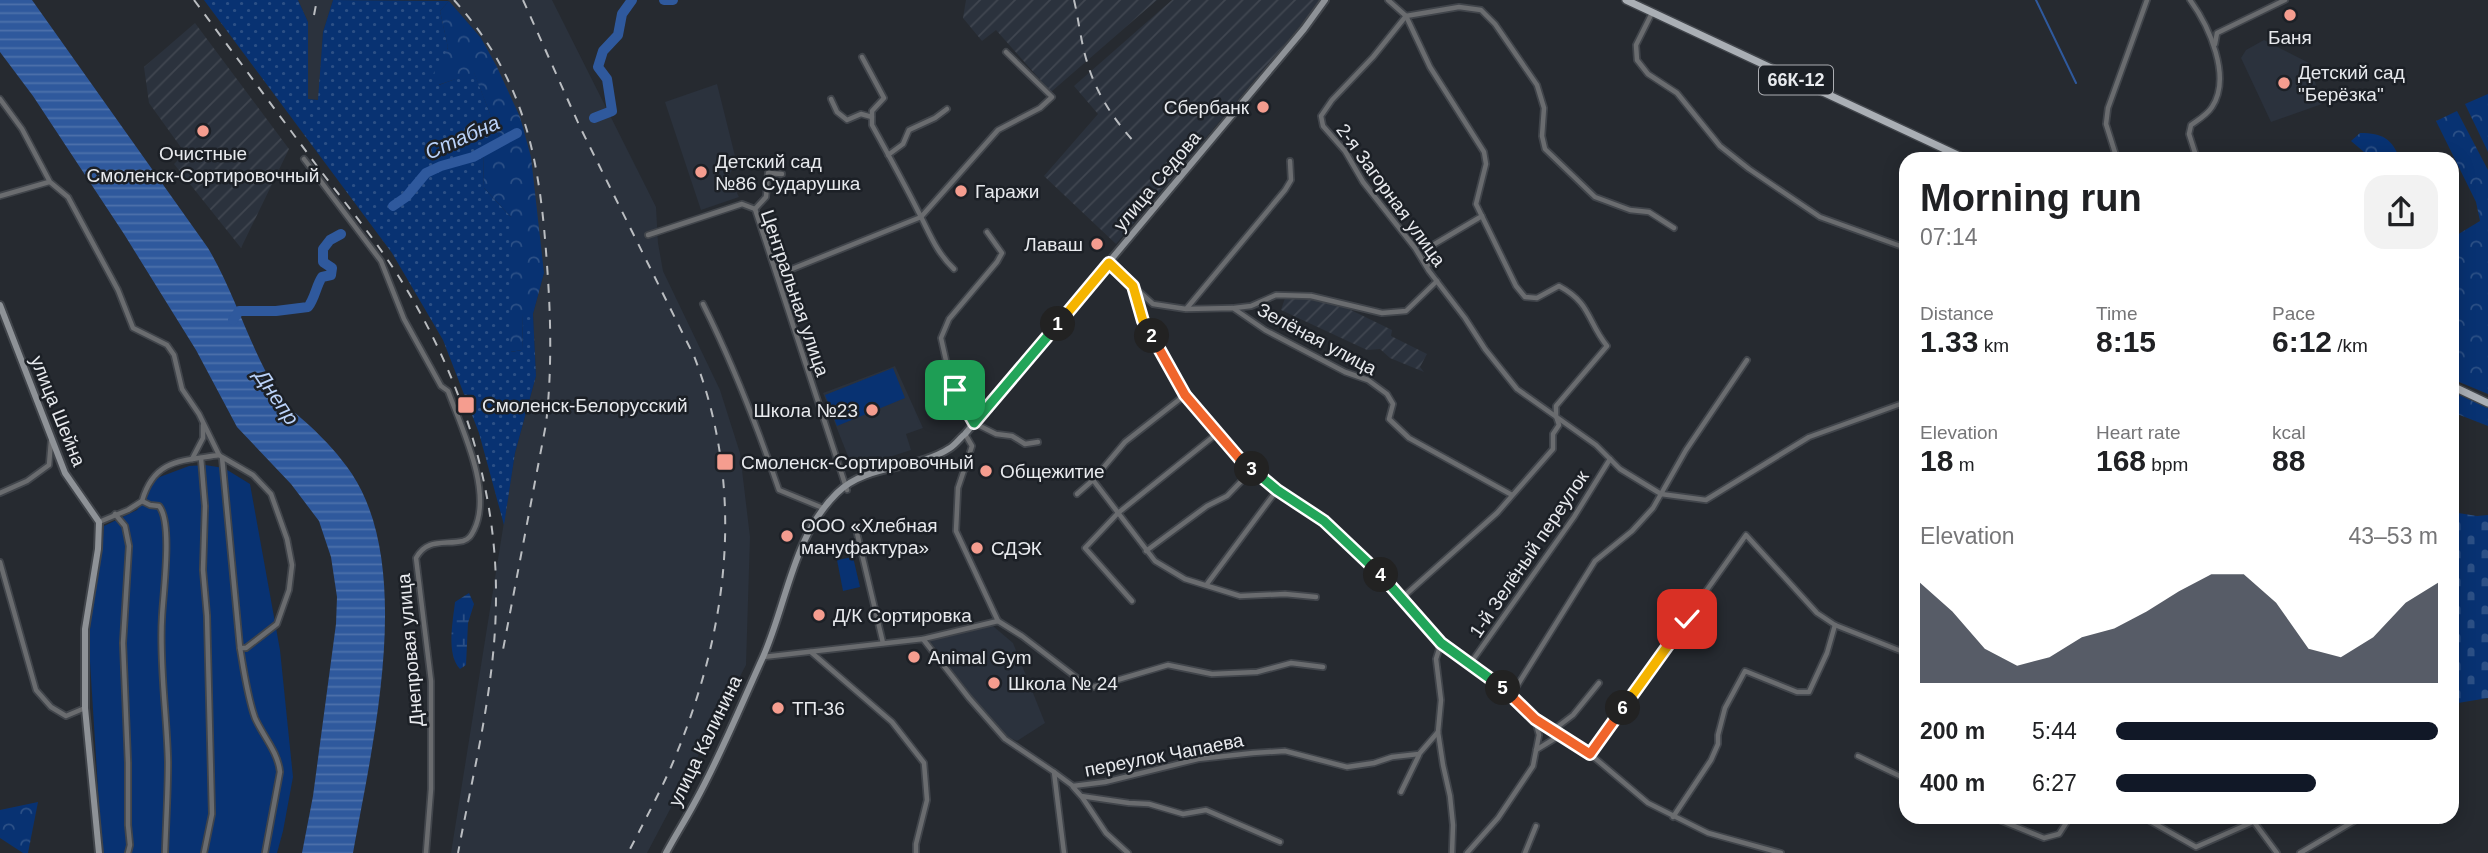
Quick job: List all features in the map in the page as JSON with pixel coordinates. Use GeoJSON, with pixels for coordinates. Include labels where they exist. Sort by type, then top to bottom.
{"type":"FeatureCollection","features":[{"type":"Feature","properties":{"kind":"main road","name":"66К-12"},"geometry":{"type":"LineString","coordinates":[[1626,0],[1951,152]]}},
{"type":"Feature","properties":{"kind":"main road"},"geometry":{"type":"LineString","coordinates":[[2459,389],[2488,402]]}},
{"type":"Feature","properties":{"kind":"street","name":"улица Седова"},"geometry":{"type":"LineString","coordinates":[[769,641],[793,569],[823,508],[838,491],[847,488],[857,478],[929,458],[951,448],[965,434],[1304,29],[1325,0]]}},
{"type":"Feature","properties":{"kind":"street"},"geometry":{"type":"LineString","coordinates":[[1388,0],[1406,16],[1430,66],[1484,152],[1486,164],[1476,204],[1516,286],[1525,297],[1537,298],[1559,286],[1575,295],[1584,304],[1600,338],[1607,346],[1556,406],[1559,425],[1553,434],[1553,449],[1497,513],[1403,597]]}},
{"type":"Feature","properties":{"kind":"street"},"geometry":{"type":"LineString","coordinates":[[2115,152],[2106,124],[2108,108],[2147,0]]}},
{"type":"Feature","properties":{"kind":"street"},"geometry":{"type":"LineString","coordinates":[[2190,0],[2213,41],[2220,64],[2216,100],[2210,111],[2191,125],[2189,134],[2194,152]]}},
{"type":"Feature","properties":{"kind":"street"},"geometry":{"type":"LineString","coordinates":[[2216,52],[2214,41],[2217,33],[2285,0]]}},
{"type":"Feature","properties":{"kind":"street"},"geometry":{"type":"LineString","coordinates":[[1406,16],[1460,7],[1481,10],[1495,24],[1537,85],[1544,107],[1542,136],[1545,149],[1595,197],[1630,209],[1649,212],[1674,228]]}},
{"type":"Feature","properties":{"kind":"street"},"geometry":{"type":"LineString","coordinates":[[1652,13],[1636,45],[1637,60],[1647,74],[1677,93],[1720,146],[1820,217],[1899,245]]}},
{"type":"Feature","properties":{"kind":"street","name":"2-я Загорная улица"},"geometry":{"type":"LineString","coordinates":[[1406,16],[1373,57],[1332,100],[1321,116],[1323,126],[1345,150],[1363,182],[1415,248],[1485,349],[1517,389],[1596,445],[1644,486],[1661,494]]}},
{"type":"Feature","properties":{"kind":"street"},"geometry":{"type":"LineString","coordinates":[[777,275],[921,217],[998,130],[1040,108],[1052,97],[1006,52]]}},
{"type":"Feature","properties":{"kind":"street"},"geometry":{"type":"LineString","coordinates":[[862,57],[884,98],[872,111],[872,125],[941,257],[954,269]]}},
{"type":"Feature","properties":{"kind":"street"},"geometry":{"type":"LineString","coordinates":[[0,99],[22,129],[50,182],[68,197],[118,290],[132,328],[167,345],[174,355],[182,388],[221,456],[240,648],[247,688],[255,716],[279,760],[281,772],[265,853]]}},
{"type":"Feature","properties":{"kind":"street"},"geometry":{"type":"LineString","coordinates":[[831,99],[837,112],[847,120],[861,114],[872,117]]}},
{"type":"Feature","properties":{"kind":"street"},"geometry":{"type":"LineString","coordinates":[[888,155],[903,144],[909,130],[947,109]]}},
{"type":"Feature","properties":{"kind":"street","name":"Днепровая улица"},"geometry":{"type":"LineString","coordinates":[[304,159],[381,261],[410,330],[441,386],[448,391],[470,452],[481,496],[479,521],[471,537],[463,541],[431,543],[420,551],[416,558],[430,681],[431,789],[426,853]]}},
{"type":"Feature","properties":{"kind":"street"},"geometry":{"type":"LineString","coordinates":[[1186,309],[1285,190],[1291,180],[1290,161]]}},
{"type":"Feature","properties":{"kind":"street"},"geometry":{"type":"LineString","coordinates":[[755,209],[766,197],[768,173],[782,174]]}},
{"type":"Feature","properties":{"kind":"street"},"geometry":{"type":"LineString","coordinates":[[0,196],[50,182]]}},
{"type":"Feature","properties":{"kind":"street","name":"Центральная улица"},"geometry":{"type":"LineString","coordinates":[[648,234],[742,204],[755,209],[847,488]]}},
{"type":"Feature","properties":{"kind":"street"},"geometry":{"type":"LineString","coordinates":[[1429,271],[1426,254],[1433,245],[1482,216]]}},
{"type":"Feature","properties":{"kind":"street"},"geometry":{"type":"LineString","coordinates":[[987,232],[1002,253],[949,319],[941,338],[951,383],[974,423],[996,434],[1012,436],[1025,444],[1038,442]]}},
{"type":"Feature","properties":{"kind":"street","name":"Зелёная улица"},"geometry":{"type":"LineString","coordinates":[[1109,263],[1153,303],[1186,309],[1233,309],[1265,330],[1345,372],[1368,380],[1387,394],[1393,404],[1389,419],[1395,427],[1409,438],[1512,495]]}},
{"type":"Feature","properties":{"kind":"street","name":"2-я Загорная улица"},"geometry":{"type":"LineString","coordinates":[[1233,309],[1251,306],[1276,295],[1287,295],[1311,296],[1382,313],[1406,311],[1437,281]]}},
{"type":"Feature","properties":{"kind":"street"},"geometry":{"type":"LineString","coordinates":[[1133,286],[1143,321],[1185,395],[1239,458],[1277,490],[1324,521],[1403,597],[1441,643],[1512,694],[1535,719],[1590,754],[1648,803],[1708,833],[1781,853]]}},
{"type":"Feature","properties":{"kind":"street"},"geometry":{"type":"LineString","coordinates":[[703,304],[753,415],[779,489],[823,508]]}},
{"type":"Feature","properties":{"kind":"street","name":"улица Шейна"},"geometry":{"type":"LineString","coordinates":[[0,305],[65,473],[99,522]]}},
{"type":"Feature","properties":{"kind":"street"},"geometry":{"type":"LineString","coordinates":[[1512,694],[1595,561],[1632,531],[1653,508],[1686,450],[1747,360]]}},
{"type":"Feature","properties":{"kind":"street"},"geometry":{"type":"LineString","coordinates":[[1077,494],[1093,480],[1125,442],[1185,395]]}},
{"type":"Feature","properties":{"kind":"street"},"geometry":{"type":"LineString","coordinates":[[1661,494],[1706,500],[1809,437],[1899,405]]}},
{"type":"Feature","properties":{"kind":"street"},"geometry":{"type":"LineString","coordinates":[[192,460],[203,438],[203,424]]}},
{"type":"Feature","properties":{"kind":"street"},"geometry":{"type":"LineString","coordinates":[[1132,601],[1085,548],[1118,513],[1219,432]]}},
{"type":"Feature","properties":{"kind":"street"},"geometry":{"type":"LineString","coordinates":[[965,434],[972,446],[958,488],[956,531],[999,621],[1090,688],[1168,665],[1212,674],[1257,672],[1291,663],[1323,667]]}},
{"type":"Feature","properties":{"kind":"street"},"geometry":{"type":"LineString","coordinates":[[0,493],[27,481],[49,465],[51,442]]}},
{"type":"Feature","properties":{"kind":"street"},"geometry":{"type":"LineString","coordinates":[[99,853],[85,708],[85,629],[98,550],[99,522],[142,501],[147,483],[166,466],[221,456],[253,475],[271,494],[287,538],[292,565],[289,590],[277,624],[246,648],[240,648]]}},
{"type":"Feature","properties":{"kind":"street"},"geometry":{"type":"LineString","coordinates":[[201,458],[205,506],[203,570],[207,617],[212,814],[204,853]]}},
{"type":"Feature","properties":{"kind":"street","name":"1-й Зелёный переулок"},"geometry":{"type":"LineString","coordinates":[[1470,664],[1574,517],[1610,459]]}},
{"type":"Feature","properties":{"kind":"street"},"geometry":{"type":"LineString","coordinates":[[1146,551],[1207,506],[1227,496],[1253,469]]}},
{"type":"Feature","properties":{"kind":"street"},"geometry":{"type":"LineString","coordinates":[[1093,480],[1155,561],[1185,579],[1240,596],[1285,594],[1316,597]]}},
{"type":"Feature","properties":{"kind":"street"},"geometry":{"type":"LineString","coordinates":[[1207,584],[1277,490]]}},
{"type":"Feature","properties":{"kind":"street"},"geometry":{"type":"LineString","coordinates":[[142,501],[150,506],[159,506],[164,511],[166,526],[162,619],[168,762],[165,853]]}},
{"type":"Feature","properties":{"kind":"street"},"geometry":{"type":"LineString","coordinates":[[115,514],[125,526],[129,546],[123,643],[130,845],[128,853]]}},
{"type":"Feature","properties":{"kind":"street"},"geometry":{"type":"LineString","coordinates":[[856,529],[883,643]]}},
{"type":"Feature","properties":{"kind":"street"},"geometry":{"type":"LineString","coordinates":[[1590,754],[1746,535],[1817,613],[1835,625],[1899,650]]}},
{"type":"Feature","properties":{"kind":"street"},"geometry":{"type":"LineString","coordinates":[[0,562],[36,690],[51,707],[66,716],[85,708]]}},
{"type":"Feature","properties":{"kind":"street"},"geometry":{"type":"LineString","coordinates":[[763,657],[923,639],[999,621]]}},
{"type":"Feature","properties":{"kind":"street"},"geometry":{"type":"LineString","coordinates":[[1673,817],[1711,760],[1718,744],[1717,736],[1725,708],[1745,671],[1797,692],[1810,692],[1835,625]]}},
{"type":"Feature","properties":{"kind":"street","name":"переулок Чапаева"},"geometry":{"type":"LineString","coordinates":[[923,639],[969,698],[1005,738],[1073,786],[1105,782],[1198,759],[1253,753],[1285,751],[1347,767],[1419,754]]}},
{"type":"Feature","properties":{"kind":"street","name":"улица Калинина"},"geometry":{"type":"LineString","coordinates":[[666,853],[696,802],[769,641]]}},
{"type":"Feature","properties":{"kind":"street"},"geometry":{"type":"LineString","coordinates":[[1441,643],[1436,659],[1441,700],[1438,732],[1450,796],[1452,853]]}},
{"type":"Feature","properties":{"kind":"street"},"geometry":{"type":"LineString","coordinates":[[811,652],[892,722],[924,763],[927,800],[916,853]]}},
{"type":"Feature","properties":{"kind":"street"},"geometry":{"type":"LineString","coordinates":[[1552,731],[1573,715],[1599,683]]}},
{"type":"Feature","properties":{"kind":"street"},"geometry":{"type":"LineString","coordinates":[[1467,853],[1498,818],[1533,766],[1539,735],[1535,719]]}},
{"type":"Feature","properties":{"kind":"street"},"geometry":{"type":"LineString","coordinates":[[1401,792],[1419,754],[1438,732]]}},
{"type":"Feature","properties":{"kind":"street"},"geometry":{"type":"LineString","coordinates":[[1536,750],[1559,736]]}},
{"type":"Feature","properties":{"kind":"street"},"geometry":{"type":"LineString","coordinates":[[1858,756],[1899,776]]}},
{"type":"Feature","properties":{"kind":"street"},"geometry":{"type":"LineString","coordinates":[[1054,772],[1064,853]]}},
{"type":"Feature","properties":{"kind":"street"},"geometry":{"type":"LineString","coordinates":[[1073,786],[1106,833],[1128,853]]}},
{"type":"Feature","properties":{"kind":"street"},"geometry":{"type":"LineString","coordinates":[[1081,796],[1149,804],[1183,814],[1206,810],[1280,842]]}},
{"type":"Feature","properties":{"kind":"street"},"geometry":{"type":"LineString","coordinates":[[2009,824],[2044,838],[2059,834],[2065,824]]}},
{"type":"Feature","properties":{"kind":"street"},"geometry":{"type":"LineString","coordinates":[[2154,824],[2195,850],[2250,824]]}},
{"type":"Feature","properties":{"kind":"street"},"geometry":{"type":"LineString","coordinates":[[2255,824],[2277,853]]}},
{"type":"Feature","properties":{"kind":"street"},"geometry":{"type":"LineString","coordinates":[[2300,853],[2349,824]]}},
{"type":"Feature","properties":{"kind":"street"},"geometry":{"type":"LineString","coordinates":[[1525,853],[1536,826]]}},
{"type":"Feature","properties":{"kind":"shaded area"},"geometry":{"type":"Polygon","coordinates":[[[298,0],[333,0],[323,32],[319,100],[308,99],[308,22],[298,0]]]}},
{"type":"Feature","properties":{"kind":"shaded area"},"geometry":{"type":"Polygon","coordinates":[[[448,0],[552,0],[656,207],[663,271],[720,390],[740,453],[750,537],[746,665],[647,853],[451,853],[515,453],[536,376],[533,314],[544,273],[520,117],[481,38],[448,0]]]}},
{"type":"Feature","properties":{"kind":"shaded area"},"geometry":{"type":"Polygon","coordinates":[[[966,0],[1157,0],[1051,92],[996,30],[982,41],[963,18],[966,0]]]}},
{"type":"Feature","properties":{"kind":"shaded area"},"geometry":{"type":"Polygon","coordinates":[[[1172,0],[1322,0],[1116,244],[1044,176],[1098,114],[1074,86],[1172,0]]]}},
{"type":"Feature","properties":{"kind":"shaded area"},"geometry":{"type":"Polygon","coordinates":[[[195,23],[289,149],[241,248],[174,164],[185,153],[149,103],[144,67],[195,23]]]}},
{"type":"Feature","properties":{"kind":"shaded area","name":"Детский сад \"Берёзка\""},"geometry":{"type":"Polygon","coordinates":[[[2264,40],[2309,63],[2322,104],[2271,122],[2241,58],[2246,50],[2264,40]]]}},
{"type":"Feature","properties":{"kind":"shaded area"},"geometry":{"type":"Polygon","coordinates":[[[717,84],[737,164],[727,177],[731,189],[736,191],[739,197],[701,210],[665,102],[717,84]]]}},
{"type":"Feature","properties":{"kind":"shaded area"},"geometry":{"type":"Polygon","coordinates":[[[1287,292],[1322,296],[1392,330],[1391,336],[1427,354],[1420,367],[1424,372],[1390,358],[1380,349],[1367,350],[1281,310],[1287,292]]]}},
{"type":"Feature","properties":{"kind":"shaded area","name":"Школа №23"},"geometry":{"type":"Polygon","coordinates":[[[895,366],[923,428],[906,434],[911,450],[853,469],[823,393],[895,366]]]}},
{"type":"Feature","properties":{"kind":"shaded area","name":"Школа № 24"},"geometry":{"type":"Polygon","coordinates":[[[993,626],[1013,643],[1045,723],[1017,741],[1005,736],[965,689],[929,640],[993,626]]]}},
{"type":"Feature","properties":{"kind":"green space"},"geometry":{"type":"Polygon","coordinates":[[[204,0],[298,0],[308,22],[308,99],[318,100],[323,32],[333,0],[449,1],[440,11],[448,47],[439,85],[474,72],[501,142],[483,151],[484,188],[511,217],[511,352],[522,350],[523,313],[533,314],[536,376],[515,453],[504,525],[479,433],[443,340],[392,253],[204,0]]]}},
{"type":"Feature","properties":{"kind":"green space"},"geometry":{"type":"Polygon","coordinates":[[[449,1],[481,38],[497,67],[520,117],[531,157],[544,273],[533,314],[523,314],[522,350],[510,352],[511,217],[484,188],[483,151],[501,142],[474,73],[438,85],[433,74],[448,48],[440,11],[449,1]]]}},
{"type":"Feature","properties":{"kind":"green space"},"geometry":{"type":"Polygon","coordinates":[[[2488,94],[2488,152],[2465,104],[2488,94]]]}},
{"type":"Feature","properties":{"kind":"green space"},"geometry":{"type":"Polygon","coordinates":[[[2457,111],[2488,170],[2488,394],[2459,382],[2459,234],[2480,221],[2476,202],[2459,168],[2459,152],[2451,152],[2436,121],[2457,111]]]}},
{"type":"Feature","properties":{"kind":"green space"},"geometry":{"type":"Polygon","coordinates":[[[2360,133],[2375,134],[2386,138],[2397,152],[2364,152],[2351,141],[2360,133]]]}},
{"type":"Feature","properties":{"kind":"green space"},"geometry":{"type":"Polygon","coordinates":[[[893,368],[905,398],[837,426],[825,395],[893,368]]]}},
{"type":"Feature","properties":{"kind":"green space"},"geometry":{"type":"Polygon","coordinates":[[[2459,395],[2488,407],[2488,426],[2459,415],[2459,395]]]}},
{"type":"Feature","properties":{"kind":"green space"},"geometry":{"type":"Polygon","coordinates":[[[189,466],[224,468],[250,484],[280,650],[293,777],[283,831],[277,853],[102,853],[89,646],[104,526],[137,510],[157,478],[189,466]]]}},
{"type":"Feature","properties":{"kind":"green space"},"geometry":{"type":"Polygon","coordinates":[[[2459,513],[2488,515],[2488,698],[2459,703],[2459,513]]]}},
{"type":"Feature","properties":{"kind":"green space"},"geometry":{"type":"Polygon","coordinates":[[[853,557],[860,587],[843,591],[837,560],[853,557]]]}},
{"type":"Feature","properties":{"kind":"green space"},"geometry":{"type":"Polygon","coordinates":[[[469,593],[474,604],[468,623],[466,665],[460,669],[453,655],[453,618],[455,602],[469,593]]]}},
{"type":"Feature","properties":{"kind":"green space"},"geometry":{"type":"Polygon","coordinates":[[[38,802],[28,853],[23,853],[0,838],[0,810],[38,802]]]}},
{"type":"Feature","properties":{"kind":"water","name":"Днепр"},"geometry":{"type":"Polygon","coordinates":[[[0,0],[32,0],[208,248],[260,360],[280,396],[342,461],[352,474],[371,513],[381,559],[385,608],[383,659],[378,711],[353,853],[302,853],[313,796],[336,624],[337,597],[331,557],[319,521],[291,484],[237,427],[196,350],[124,234],[33,96],[0,52],[0,0]]]}},
{"type":"Feature","properties":{"kind":"waterway","name":"Стабна"},"geometry":{"type":"LineString","coordinates":[[594,118],[612,111],[607,79],[598,67],[603,51],[618,35],[622,14],[632,0]]}},
{"type":"Feature","properties":{"kind":"waterway","name":"Стабна"},"geometry":{"type":"LineString","coordinates":[[664,0],[673,0]]}},
{"type":"Feature","properties":{"kind":"waterway"},"geometry":{"type":"LineString","coordinates":[[2036,0],[2076,83]]}},
{"type":"Feature","properties":{"kind":"waterway","name":"Стабна"},"geometry":{"type":"LineString","coordinates":[[393,206],[406,197],[426,173],[473,157],[517,133]]}},
{"type":"Feature","properties":{"kind":"waterway","name":"Стабна"},"geometry":{"type":"LineString","coordinates":[[233,320],[239,311],[276,311],[308,307],[322,277],[331,275],[332,268],[323,262],[323,249],[330,240],[341,234]]}},
{"type":"Feature","properties":{"kind":"railway"},"geometry":{"type":"LineString","coordinates":[[194,0],[397,274],[427,325],[460,399],[483,477],[495,557],[496,597],[488,693],[458,853]]}},
{"type":"Feature","properties":{"kind":"railway"},"geometry":{"type":"LineString","coordinates":[[314,15],[317,0]]}},
{"type":"Feature","properties":{"kind":"railway"},"geometry":{"type":"LineString","coordinates":[[454,0],[498,61],[525,124],[540,191],[547,265],[550,344],[546,424],[502,655]]}},
{"type":"Feature","properties":{"kind":"railway"},"geometry":{"type":"LineString","coordinates":[[523,0],[580,127],[694,356],[711,408],[721,459],[725,511],[724,563],[706,666],[691,717],[671,767],[628,853]]}},
{"type":"Feature","properties":{"kind":"railway"},"geometry":{"type":"LineString","coordinates":[[1074,0],[1086,57],[1096,87],[1114,117],[1136,144]]}},
{"type":"Feature","properties":{"kind":"place","name":"Баня"},"geometry":{"type":"Point","coordinates":[2290,15]}},
{"type":"Feature","properties":{"kind":"place","name":"Детский сад \"Берёзка\""},"geometry":{"type":"Point","coordinates":[2284,83]}},
{"type":"Feature","properties":{"kind":"place","name":"Сбербанк"},"geometry":{"type":"Point","coordinates":[1263,107]}},
{"type":"Feature","properties":{"kind":"place","name":"Очистные Смоленск-Сортировочный"},"geometry":{"type":"Point","coordinates":[203,131]}},
{"type":"Feature","properties":{"kind":"place","name":"Детский сад №86 Сударушка"},"geometry":{"type":"Point","coordinates":[701,172]}},
{"type":"Feature","properties":{"kind":"place","name":"Гаражи"},"geometry":{"type":"Point","coordinates":[961,191]}},
{"type":"Feature","properties":{"kind":"place","name":"Лаваш"},"geometry":{"type":"Point","coordinates":[1097,244]}},
{"type":"Feature","properties":{"kind":"place","name":"Смоленск-Белорусский"},"geometry":{"type":"Point","coordinates":[466,405]}},
{"type":"Feature","properties":{"kind":"place","name":"Школа №23"},"geometry":{"type":"Point","coordinates":[872,410]}},
{"type":"Feature","properties":{"kind":"place","name":"Смоленск-Сортировочный"},"geometry":{"type":"Point","coordinates":[725,462]}},
{"type":"Feature","properties":{"kind":"place","name":"Общежитие"},"geometry":{"type":"Point","coordinates":[986,471]}},
{"type":"Feature","properties":{"kind":"place","name":"ООО «Хлебная мануфактура»"},"geometry":{"type":"Point","coordinates":[787,536]}},
{"type":"Feature","properties":{"kind":"place","name":"СДЭК"},"geometry":{"type":"Point","coordinates":[977,548]}},
{"type":"Feature","properties":{"kind":"place","name":"Д/К Сортировка"},"geometry":{"type":"Point","coordinates":[819,615]}},
{"type":"Feature","properties":{"kind":"place","name":"Animal Gym"},"geometry":{"type":"Point","coordinates":[914,657]}},
{"type":"Feature","properties":{"kind":"place","name":"Школа № 24"},"geometry":{"type":"Point","coordinates":[994,683]}},
{"type":"Feature","properties":{"kind":"place","name":"ТП-36"},"geometry":{"type":"Point","coordinates":[778,708]}},
{"type":"Feature","properties":{"kind":"route"},"geometry":{"type":"LineString","coordinates":[[955,390],[974,423],[1109,263],[1133,286],[1143,321],[1185,395],[1239,458],[1277,490],[1324,521],[1399,593],[1441,643],[1512,694],[1535,719],[1559,736],[1590,754],[1687,619]]}}]}
